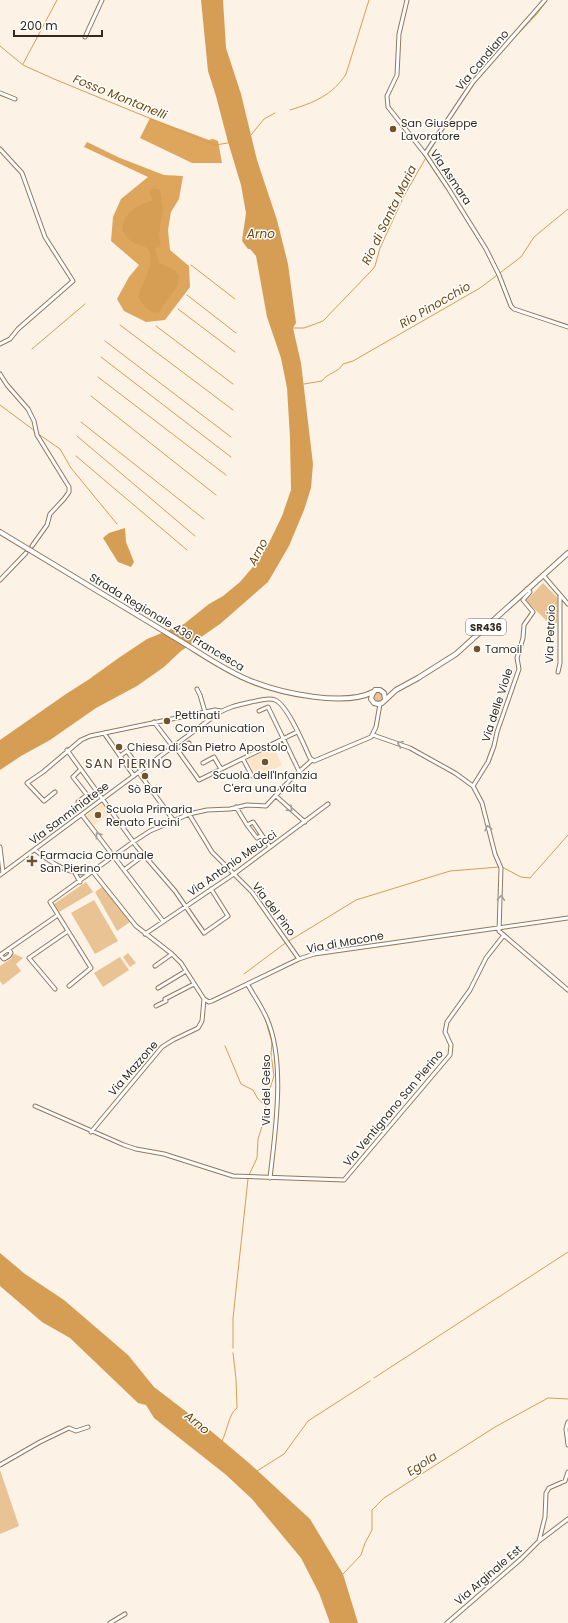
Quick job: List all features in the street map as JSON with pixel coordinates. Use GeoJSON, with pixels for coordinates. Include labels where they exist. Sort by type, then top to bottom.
{"type":"FeatureCollection","features":[{"type":"Feature","properties":{"kind":"main road","name":"Strada Regionale 436 Francesca"},"geometry":{"type":"LineString","coordinates":[[0,532],[232,672],[277,690],[302,695],[333,698],[360,697],[377,690],[396,690]]}},
{"type":"Feature","properties":{"kind":"main road","name":"Strada Regionale 436 Francesca"},"geometry":{"type":"LineString","coordinates":[[360,697],[380,704],[396,690],[456,654],[568,553]]}},
{"type":"Feature","properties":{"kind":"main road"},"geometry":{"type":"LineString","coordinates":[[382,691],[385,694],[385,699]]}},
{"type":"Feature","properties":{"kind":"main road"},"geometry":{"type":"LineString","coordinates":[[373,692],[371,698],[373,702]]}},
{"type":"Feature","properties":{"kind":"street"},"geometry":{"type":"LineString","coordinates":[[85,37],[102,0]]}},
{"type":"Feature","properties":{"kind":"street","name":"Via Asmara"},"geometry":{"type":"LineString","coordinates":[[407,0],[399,34],[397,75],[387,96],[387,101],[395,116],[426,156],[478,237],[499,273],[509,303],[514,309],[568,328]]}},
{"type":"Feature","properties":{"kind":"street","name":"Via Candiano"},"geometry":{"type":"LineString","coordinates":[[426,156],[473,82],[545,0]]}},
{"type":"Feature","properties":{"kind":"street"},"geometry":{"type":"LineString","coordinates":[[0,93],[15,99]]}},
{"type":"Feature","properties":{"kind":"street"},"geometry":{"type":"LineString","coordinates":[[0,149],[22,172],[45,237],[73,281],[18,329],[10,340],[0,344]]}},
{"type":"Feature","properties":{"kind":"street"},"geometry":{"type":"LineString","coordinates":[[0,374],[7,385],[28,409],[34,421],[36,431],[69,487],[69,492],[50,514],[47,525],[32,546]]}},
{"type":"Feature","properties":{"kind":"street"},"geometry":{"type":"LineString","coordinates":[[0,580],[26,553]]}},
{"type":"Feature","properties":{"kind":"street","name":"Via Petroio"},"geometry":{"type":"LineString","coordinates":[[543,575],[568,604]]}},
{"type":"Feature","properties":{"kind":"street","name":"Via delle Viole"},"geometry":{"type":"LineString","coordinates":[[473,786],[488,762],[519,669],[517,658],[523,638],[524,625],[533,612],[523,600],[530,592],[527,589]]}},
{"type":"Feature","properties":{"kind":"street","name":"Via Petroio"},"geometry":{"type":"LineString","coordinates":[[558,672],[560,664],[560,596]]}},
{"type":"Feature","properties":{"kind":"street"},"geometry":{"type":"LineString","coordinates":[[197,689],[205,712]]}},
{"type":"Feature","properties":{"kind":"street","name":"Via Sanminiatese"},"geometry":{"type":"LineString","coordinates":[[2,874],[222,711],[240,704],[272,699],[279,701],[284,706],[297,732]]}},
{"type":"Feature","properties":{"kind":"street"},"geometry":{"type":"LineString","coordinates":[[373,702],[378,716]]}},
{"type":"Feature","properties":{"kind":"street"},"geometry":{"type":"LineString","coordinates":[[69,986],[91,968],[50,902],[150,831],[190,814],[247,805],[266,806],[299,771],[312,760],[367,739],[373,735],[380,704]]}},
{"type":"Feature","properties":{"kind":"street"},"geometry":{"type":"LineString","coordinates":[[259,711],[268,707],[299,771]]}},
{"type":"Feature","properties":{"kind":"street"},"geometry":{"type":"LineString","coordinates":[[55,792],[44,802],[27,783],[81,740],[90,736],[154,722],[215,710],[222,711]]}},
{"type":"Feature","properties":{"kind":"street"},"geometry":{"type":"LineString","coordinates":[[154,722],[173,747]]}},
{"type":"Feature","properties":{"kind":"street"},"geometry":{"type":"LineString","coordinates":[[199,780],[297,732],[312,760]]}},
{"type":"Feature","properties":{"kind":"street"},"geometry":{"type":"LineString","coordinates":[[104,733],[134,776]]}},
{"type":"Feature","properties":{"kind":"street"},"geometry":{"type":"LineString","coordinates":[[373,735],[410,748],[455,773],[473,786],[482,803],[495,854],[500,867],[498,931],[568,990]]}},
{"type":"Feature","properties":{"kind":"street"},"geometry":{"type":"LineString","coordinates":[[189,743],[179,752],[201,784]]}},
{"type":"Feature","properties":{"kind":"street"},"geometry":{"type":"LineString","coordinates":[[67,750],[133,842],[175,892],[204,933],[228,916],[211,889]]}},
{"type":"Feature","properties":{"kind":"street"},"geometry":{"type":"LineString","coordinates":[[120,756],[127,751],[174,821]]}},
{"type":"Feature","properties":{"kind":"street"},"geometry":{"type":"LineString","coordinates":[[203,763],[214,757],[221,769]]}},
{"type":"Feature","properties":{"kind":"street"},"geometry":{"type":"LineString","coordinates":[[243,758],[252,776]]}},
{"type":"Feature","properties":{"kind":"street"},"geometry":{"type":"LineString","coordinates":[[78,802],[87,796],[72,777],[81,769]]}},
{"type":"Feature","properties":{"kind":"street"},"geometry":{"type":"LineString","coordinates":[[276,796],[305,822]]}},
{"type":"Feature","properties":{"kind":"street","name":"Via Antonio Meucci"},"geometry":{"type":"LineString","coordinates":[[145,934],[234,874],[328,804]]}},
{"type":"Feature","properties":{"kind":"street"},"geometry":{"type":"LineString","coordinates":[[236,807],[257,838],[262,835]]}},
{"type":"Feature","properties":{"kind":"street"},"geometry":{"type":"LineString","coordinates":[[82,814],[163,922]]}},
{"type":"Feature","properties":{"kind":"street","name":"Via del Pino"},"geometry":{"type":"LineString","coordinates":[[190,814],[212,852],[252,892],[299,959]]}},
{"type":"Feature","properties":{"kind":"street"},"geometry":{"type":"LineString","coordinates":[[247,825],[253,822],[270,847]]}},
{"type":"Feature","properties":{"kind":"street"},"geometry":{"type":"LineString","coordinates":[[0,847],[2,874]]}},
{"type":"Feature","properties":{"kind":"street"},"geometry":{"type":"LineString","coordinates":[[35,850],[52,864],[75,873],[93,872]]}},
{"type":"Feature","properties":{"kind":"street"},"geometry":{"type":"LineString","coordinates":[[124,870],[144,855]]}},
{"type":"Feature","properties":{"kind":"street"},"geometry":{"type":"LineString","coordinates":[[93,872],[132,922],[181,963],[204,1000]]}},
{"type":"Feature","properties":{"kind":"street"},"geometry":{"type":"LineString","coordinates":[[75,873],[80,882]]}},
{"type":"Feature","properties":{"kind":"street"},"geometry":{"type":"LineString","coordinates":[[9,950],[58,915]]}},
{"type":"Feature","properties":{"kind":"street","name":"Via di Macone"},"geometry":{"type":"LineString","coordinates":[[204,1000],[209,1002],[299,959],[314,954],[568,918]]}},
{"type":"Feature","properties":{"kind":"street"},"geometry":{"type":"LineString","coordinates":[[55,989],[29,958],[68,931]]}},
{"type":"Feature","properties":{"kind":"street","name":"Via Ventignano San Pierino"},"geometry":{"type":"LineString","coordinates":[[35,1106],[91,1132],[136,1149],[164,1154],[233,1176],[344,1180],[450,1055],[450,1045],[445,1032],[447,1022],[470,990],[486,958],[504,935]]}},
{"type":"Feature","properties":{"kind":"street"},"geometry":{"type":"LineString","coordinates":[[155,966],[172,954]]}},
{"type":"Feature","properties":{"kind":"street"},"geometry":{"type":"LineString","coordinates":[[158,988],[186,971]]}},
{"type":"Feature","properties":{"kind":"street"},"geometry":{"type":"LineString","coordinates":[[156,1006],[166,1001],[165,998],[194,984]]}},
{"type":"Feature","properties":{"kind":"street","name":"Via del Gelso"},"geometry":{"type":"LineString","coordinates":[[248,984],[267,1020],[275,1048],[277,1075],[275,1132],[270,1178]]}},
{"type":"Feature","properties":{"kind":"street","name":"Via Mazzone"},"geometry":{"type":"LineString","coordinates":[[91,1132],[162,1046],[198,1028],[202,1020],[204,1000]]}},
{"type":"Feature","properties":{"kind":"street"},"geometry":{"type":"LineString","coordinates":[[568,1422],[566,1429],[568,1445]]}},
{"type":"Feature","properties":{"kind":"street"},"geometry":{"type":"LineString","coordinates":[[0,1465],[40,1442],[69,1428],[76,1431],[88,1427]]}},
{"type":"Feature","properties":{"kind":"street"},"geometry":{"type":"LineString","coordinates":[[539,1541],[545,1517],[546,1493],[549,1488],[565,1480],[568,1472]]}},
{"type":"Feature","properties":{"kind":"street","name":"Via Arginale Est"},"geometry":{"type":"LineString","coordinates":[[447,1623],[521,1559],[539,1541],[568,1519]]}},
{"type":"Feature","properties":{"kind":"street"},"geometry":{"type":"LineString","coordinates":[[110,1623],[125,1614]]}},
{"type":"Feature","properties":{"kind":"shaded area"},"geometry":{"type":"Polygon","coordinates":[[[150,118],[209,140],[213,139],[218,141],[222,163],[192,163],[140,138],[150,118]]]}},
{"type":"Feature","properties":{"kind":"shaded area"},"geometry":{"type":"Polygon","coordinates":[[[87,142],[120,158],[164,175],[183,176],[179,199],[171,212],[168,230],[170,250],[189,266],[190,287],[165,320],[146,322],[124,311],[117,299],[129,277],[139,265],[111,241],[113,217],[121,199],[148,177],[84,147],[87,142]]]}},
{"type":"Feature","properties":{"kind":"shaded area"},"geometry":{"type":"Polygon","coordinates":[[[543,583],[558,598],[557,623],[548,622],[526,601],[543,583]]]}},
{"type":"Feature","properties":{"kind":"shaded area"},"geometry":{"type":"Polygon","coordinates":[[[376,692],[380,692],[382,693],[382,701],[376,702],[373,699],[373,695],[376,692]]]}},
{"type":"Feature","properties":{"kind":"shaded area","name":"Scuola dell'Infanzia C'era una volta"},"geometry":{"type":"Polygon","coordinates":[[[273,746],[282,765],[257,777],[247,759],[273,746]]]}},
{"type":"Feature","properties":{"kind":"shaded area","name":"Scuola Primaria Renato Fucini"},"geometry":{"type":"Polygon","coordinates":[[[103,803],[110,813],[93,826],[85,816],[103,803]]]}},
{"type":"Feature","properties":{"kind":"shaded area"},"geometry":{"type":"Polygon","coordinates":[[[86,882],[93,892],[59,912],[54,904],[86,882]]]}},
{"type":"Feature","properties":{"kind":"shaded area"},"geometry":{"type":"Polygon","coordinates":[[[102,887],[130,922],[117,931],[95,892],[102,887]]]}},
{"type":"Feature","properties":{"kind":"shaded area"},"geometry":{"type":"Polygon","coordinates":[[[94,900],[118,941],[95,954],[71,913],[94,900]]]}},
{"type":"Feature","properties":{"kind":"shaded area"},"geometry":{"type":"Polygon","coordinates":[[[128,953],[136,963],[130,967],[123,957],[128,953]]]}},
{"type":"Feature","properties":{"kind":"shaded area"},"geometry":{"type":"Polygon","coordinates":[[[15,954],[23,958],[16,964],[21,971],[3,985],[0,981],[0,966],[12,958],[11,956],[15,954]]]}},
{"type":"Feature","properties":{"kind":"shaded area"},"geometry":{"type":"Polygon","coordinates":[[[120,957],[129,970],[103,987],[94,973],[120,957]]]}},
{"type":"Feature","properties":{"kind":"shaded area"},"geometry":{"type":"Polygon","coordinates":[[[0,1470],[19,1526],[0,1534],[0,1470]]]}},
{"type":"Feature","properties":{"kind":"water","name":"Arno"},"geometry":{"type":"Polygon","coordinates":[[[201,0],[223,0],[226,48],[241,94],[257,160],[277,220],[288,264],[296,323],[293,328],[301,363],[313,464],[311,488],[304,510],[289,546],[268,582],[220,624],[181,651],[164,667],[137,686],[96,708],[50,740],[21,756],[0,770],[0,740],[147,639],[184,624],[240,582],[268,545],[282,516],[291,490],[287,388],[281,358],[267,317],[256,256],[242,241],[246,213],[241,185],[208,71],[201,0]]]}},
{"type":"Feature","properties":{"kind":"water"},"geometry":{"type":"Polygon","coordinates":[[[154,188],[160,190],[163,209],[159,234],[161,247],[155,248],[159,263],[175,270],[179,276],[178,285],[158,313],[148,310],[138,296],[148,273],[150,255],[148,250],[143,246],[134,243],[128,238],[124,233],[123,227],[123,222],[130,212],[142,204],[153,200],[149,193],[154,188]]]}},
{"type":"Feature","properties":{"kind":"water"},"geometry":{"type":"Polygon","coordinates":[[[125,528],[126,542],[134,562],[131,567],[118,562],[103,538],[109,533],[125,528]]]}},
{"type":"Feature","properties":{"kind":"water","name":"Arno"},"geometry":{"type":"Polygon","coordinates":[[[0,1253],[25,1274],[64,1300],[128,1355],[154,1387],[205,1426],[249,1463],[310,1519],[343,1574],[358,1623],[330,1623],[319,1593],[301,1558],[252,1499],[225,1474],[154,1418],[146,1405],[138,1403],[70,1338],[42,1322],[0,1286],[0,1253]]]}},
{"type":"Feature","properties":{"kind":"waterway"},"geometry":{"type":"LineString","coordinates":[[23,64],[57,0]]}},
{"type":"Feature","properties":{"kind":"waterway"},"geometry":{"type":"LineString","coordinates":[[290,110],[322,97],[335,88],[341,81],[346,74],[369,0]]}},
{"type":"Feature","properties":{"kind":"waterway","name":"Rio di Santa Maria"},"geometry":{"type":"LineString","coordinates":[[512,40],[537,14],[547,0]]}},
{"type":"Feature","properties":{"kind":"waterway","name":"Fosso Montanelli"},"geometry":{"type":"LineString","coordinates":[[0,46],[23,65],[54,79],[215,145],[228,143]]}},
{"type":"Feature","properties":{"kind":"waterway"},"geometry":{"type":"LineString","coordinates":[[251,135],[264,119],[275,113]]}},
{"type":"Feature","properties":{"kind":"waterway","name":"Rio di Santa Maria"},"geometry":{"type":"LineString","coordinates":[[292,328],[304,328],[323,321],[373,269],[380,248],[404,196],[436,140]]}},
{"type":"Feature","properties":{"kind":"waterway","name":"Rio Pinocchio"},"geometry":{"type":"LineString","coordinates":[[304,384],[322,381],[343,364],[353,361],[480,288],[521,257],[534,237],[568,209]]}},
{"type":"Feature","properties":{"kind":"waterway"},"geometry":{"type":"LineString","coordinates":[[191,265],[235,299]]}},
{"type":"Feature","properties":{"kind":"waterway"},"geometry":{"type":"LineString","coordinates":[[187,295],[236,333]]}},
{"type":"Feature","properties":{"kind":"waterway"},"geometry":{"type":"LineString","coordinates":[[32,349],[85,304]]}},
{"type":"Feature","properties":{"kind":"waterway"},"geometry":{"type":"LineString","coordinates":[[178,309],[235,352]]}},
{"type":"Feature","properties":{"kind":"waterway"},"geometry":{"type":"LineString","coordinates":[[120,325],[233,410]]}},
{"type":"Feature","properties":{"kind":"waterway"},"geometry":{"type":"LineString","coordinates":[[156,326],[233,384]]}},
{"type":"Feature","properties":{"kind":"waterway"},"geometry":{"type":"LineString","coordinates":[[105,341],[231,437]]}},
{"type":"Feature","properties":{"kind":"waterway"},"geometry":{"type":"LineString","coordinates":[[101,357],[231,457]]}},
{"type":"Feature","properties":{"kind":"waterway"},"geometry":{"type":"LineString","coordinates":[[98,377],[226,475]]}},
{"type":"Feature","properties":{"kind":"waterway"},"geometry":{"type":"LineString","coordinates":[[91,396],[216,495]]}},
{"type":"Feature","properties":{"kind":"waterway"},"geometry":{"type":"LineString","coordinates":[[0,405],[35,431]]}},
{"type":"Feature","properties":{"kind":"waterway"},"geometry":{"type":"LineString","coordinates":[[81,422],[204,519]]}},
{"type":"Feature","properties":{"kind":"waterway"},"geometry":{"type":"LineString","coordinates":[[37,433],[60,449],[71,468],[117,524]]}},
{"type":"Feature","properties":{"kind":"waterway"},"geometry":{"type":"LineString","coordinates":[[77,436],[195,536]]}},
{"type":"Feature","properties":{"kind":"waterway"},"geometry":{"type":"LineString","coordinates":[[76,456],[187,550]]}},
{"type":"Feature","properties":{"kind":"waterway"},"geometry":{"type":"LineString","coordinates":[[502,867],[521,877],[530,878],[568,835]]}},
{"type":"Feature","properties":{"kind":"waterway"},"geometry":{"type":"LineString","coordinates":[[244,974],[284,944],[356,900],[450,871],[499,867]]}},
{"type":"Feature","properties":{"kind":"waterway"},"geometry":{"type":"LineString","coordinates":[[249,1175],[257,1158],[258,1139],[264,1120],[268,1094],[274,1076],[271,1054],[272,1042],[267,1025]]}},
{"type":"Feature","properties":{"kind":"waterway"},"geometry":{"type":"LineString","coordinates":[[225,1046],[241,1084],[253,1090],[258,1099],[265,1105]]}},
{"type":"Feature","properties":{"kind":"waterway"},"geometry":{"type":"LineString","coordinates":[[233,1348],[233,1318],[248,1179]]}},
{"type":"Feature","properties":{"kind":"waterway"},"geometry":{"type":"LineString","coordinates":[[374,1378],[568,1252]]}},
{"type":"Feature","properties":{"kind":"waterway"},"geometry":{"type":"LineString","coordinates":[[222,1441],[230,1418],[234,1410],[237,1408],[233,1353]]}},
{"type":"Feature","properties":{"kind":"waterway"},"geometry":{"type":"LineString","coordinates":[[257,1471],[284,1454],[308,1421],[370,1381]]}},
{"type":"Feature","properties":{"kind":"waterway","name":"Egola"},"geometry":{"type":"LineString","coordinates":[[343,1574],[361,1555],[372,1530],[372,1510],[384,1498],[495,1427],[548,1398],[568,1399]]}},
{"type":"Feature","properties":{"kind":"place","name":"San Giuseppe Lavoratore"},"geometry":{"type":"Point","coordinates":[393,129]}},
{"type":"Feature","properties":{"kind":"place","name":"Tamoil"},"geometry":{"type":"Point","coordinates":[477,649]}},
{"type":"Feature","properties":{"kind":"place","name":"Pettinati Communication"},"geometry":{"type":"Point","coordinates":[167,721]}},
{"type":"Feature","properties":{"kind":"place","name":"Chiesa di San Pietro Apostolo"},"geometry":{"type":"Point","coordinates":[119,747]}},
{"type":"Feature","properties":{"kind":"place","name":"Scuola dell'Infanzia C'era una volta"},"geometry":{"type":"Point","coordinates":[265,762]}},
{"type":"Feature","properties":{"kind":"place","name":"Sò Bar"},"geometry":{"type":"Point","coordinates":[145,776]}},
{"type":"Feature","properties":{"kind":"place","name":"Scuola Primaria Renato Fucini"},"geometry":{"type":"Point","coordinates":[98,815]}},
{"type":"Feature","properties":{"kind":"place","name":"Farmacia Comunale San Pierino"},"geometry":{"type":"Point","coordinates":[32,861]}},
{"type":"Feature","properties":{"kind":"district","name":"SAN PIERINO"},"geometry":{"type":"Point","coordinates":[129,763]}}]}
